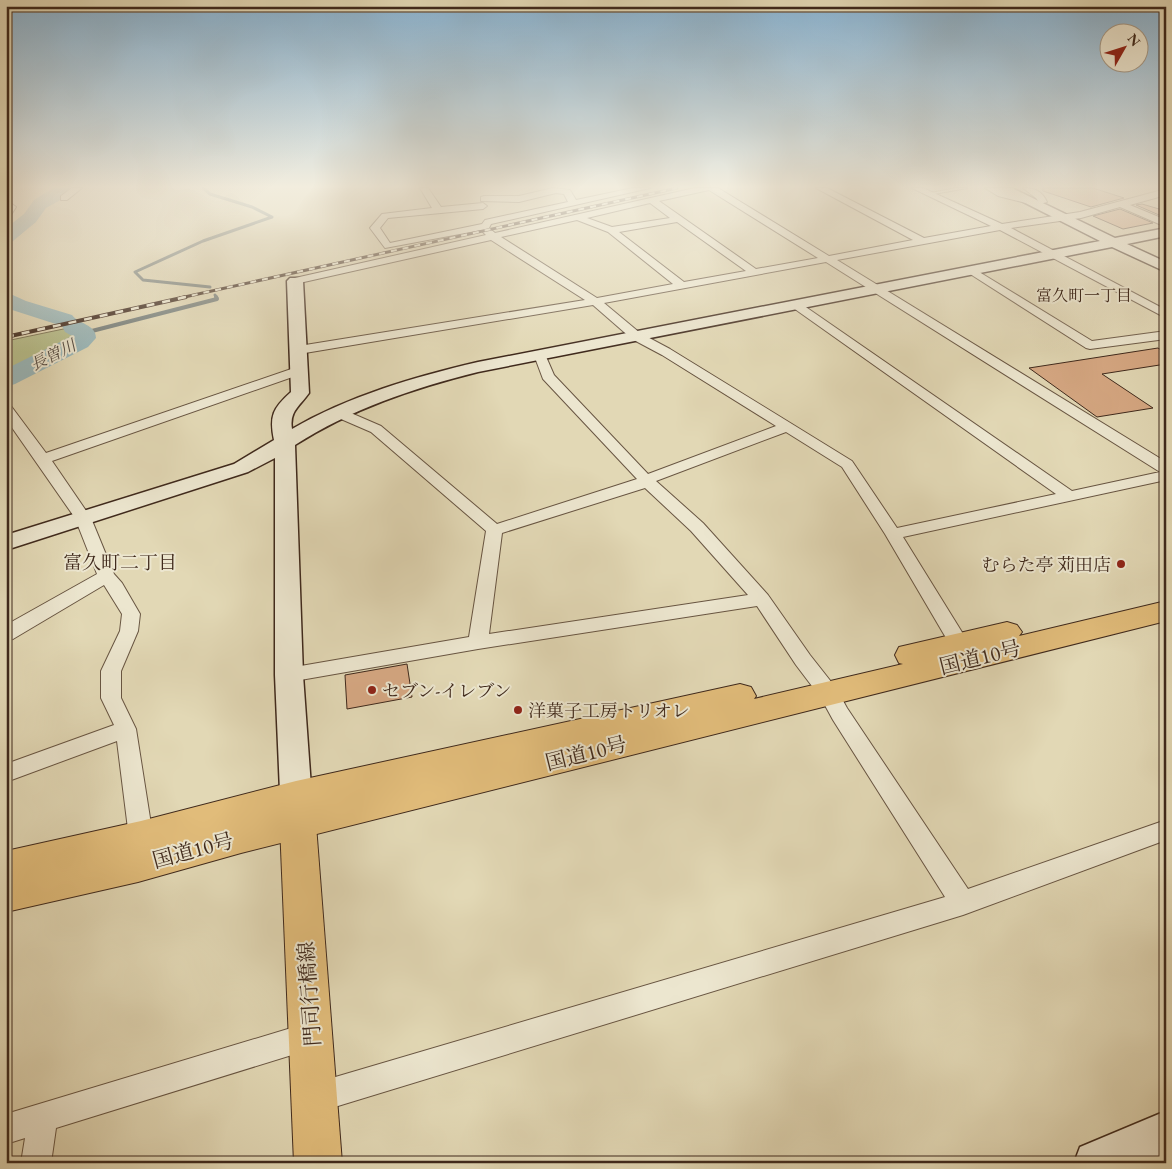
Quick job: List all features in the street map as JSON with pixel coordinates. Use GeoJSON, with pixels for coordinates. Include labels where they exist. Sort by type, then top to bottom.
{"type":"FeatureCollection","features":[{"type":"Feature","properties":{"kind":"main road","name":"国道10号"},"geometry":{"type":"LineString","coordinates":[[6,868],[241,837],[297,810],[823,686],[1166,599]]}},
{"type":"Feature","properties":{"kind":"main road","name":"国道10号"},"geometry":{"type":"LineString","coordinates":[[964,651],[1166,611]]}},
{"type":"Feature","properties":{"kind":"main road","name":"門司行橋線"},"geometry":{"type":"LineString","coordinates":[[297,810],[312,1036],[318,1163]]}},
{"type":"Feature","properties":{"kind":"main road","name":"国道10号"},"geometry":{"type":"LineString","coordinates":[[6,894],[139,851]]}},
{"type":"Feature","properties":{"kind":"street"},"geometry":{"type":"LineString","coordinates":[[297,810],[288,675],[285,443],[280,424],[284,409],[300,393],[295,282],[469,243]]}},
{"type":"Feature","properties":{"kind":"street"},"geometry":{"type":"LineString","coordinates":[[503,243],[596,302],[636,336],[666,352],[847,464],[893,534],[964,651]]}},
{"type":"Feature","properties":{"kind":"street"},"geometry":{"type":"LineString","coordinates":[[627,243],[682,286]]}},
{"type":"Feature","properties":{"kind":"street"},"geometry":{"type":"LineString","coordinates":[[712,243],[754,272]]}},
{"type":"Feature","properties":{"kind":"street"},"geometry":{"type":"LineString","coordinates":[[801,243],[1166,469]]}},
{"type":"Feature","properties":{"kind":"street"},"geometry":{"type":"LineString","coordinates":[[299,350],[596,302],[921,243]]}},
{"type":"Feature","properties":{"kind":"street"},"geometry":{"type":"LineString","coordinates":[[1030,243],[1166,315]]}},
{"type":"Feature","properties":{"kind":"street"},"geometry":{"type":"LineString","coordinates":[[6,543],[241,468],[263,458],[315,424],[394,390],[429,378],[1115,243]]}},
{"type":"Feature","properties":{"kind":"street"},"geometry":{"type":"LineString","coordinates":[[1119,243],[1166,261]]}},
{"type":"Feature","properties":{"kind":"street"},"geometry":{"type":"LineString","coordinates":[[1119,243],[1166,268]]}},
{"type":"Feature","properties":{"kind":"street"},"geometry":{"type":"LineString","coordinates":[[970,270],[1090,345],[1166,335]]}},
{"type":"Feature","properties":{"kind":"street"},"geometry":{"type":"LineString","coordinates":[[796,305],[1069,496]]}},
{"type":"Feature","properties":{"kind":"street"},"geometry":{"type":"LineString","coordinates":[[540,355],[548,376],[646,480],[697,527],[762,599],[802,660],[823,686],[963,903]]}},
{"type":"Feature","properties":{"kind":"street"},"geometry":{"type":"LineString","coordinates":[[43,459],[300,370]]}},
{"type":"Feature","properties":{"kind":"street"},"geometry":{"type":"LineString","coordinates":[[6,408],[83,518],[106,576],[116,587],[132,614],[129,630],[111,671],[112,698],[126,728],[139,851]]}},
{"type":"Feature","properties":{"kind":"street"},"geometry":{"type":"LineString","coordinates":[[339,413],[376,429],[494,530]]}},
{"type":"Feature","properties":{"kind":"street"},"geometry":{"type":"LineString","coordinates":[[494,530],[639,485],[646,480],[787,426]]}},
{"type":"Feature","properties":{"kind":"street"},"geometry":{"type":"LineString","coordinates":[[893,534],[1166,476]]}},
{"type":"Feature","properties":{"kind":"street"},"geometry":{"type":"LineString","coordinates":[[478,642],[494,530]]}},
{"type":"Feature","properties":{"kind":"street"},"geometry":{"type":"LineString","coordinates":[[6,634],[106,576]]}},
{"type":"Feature","properties":{"kind":"street"},"geometry":{"type":"LineString","coordinates":[[288,675],[478,642],[762,599]]}},
{"type":"Feature","properties":{"kind":"street"},"geometry":{"type":"LineString","coordinates":[[6,773],[126,728]]}},
{"type":"Feature","properties":{"kind":"street"},"geometry":{"type":"LineString","coordinates":[[314,1098],[963,903],[1166,830]]}},
{"type":"Feature","properties":{"kind":"street"},"geometry":{"type":"LineString","coordinates":[[6,1129],[312,1036]]}},
{"type":"Feature","properties":{"kind":"street"},"geometry":{"type":"LineString","coordinates":[[36,1163],[43,1118]]}},
{"type":"Feature","properties":{"kind":"street"},"geometry":{"type":"LineString","coordinates":[[1096,1163],[1166,1132]]}},
{"type":"Feature","properties":{"kind":"green space"},"geometry":{"type":"Polygon","coordinates":[[[73,327],[84,333],[84,338],[80,342],[6,379],[6,341],[73,327]]]}},
{"type":"Feature","properties":{"kind":"building"},"geometry":{"type":"Polygon","coordinates":[[[1158,348],[1166,353],[1166,364],[1102,374],[1153,408],[1097,417],[1029,368],[1158,348]]]}},
{"type":"Feature","properties":{"kind":"building"},"geometry":{"type":"Polygon","coordinates":[[[407,664],[412,697],[347,709],[345,675],[407,664]]]}},
{"type":"Feature","properties":{"kind":"waterway"},"geometry":{"type":"LineString","coordinates":[[200,243],[135,272],[143,280],[210,287]]}},
{"type":"Feature","properties":{"kind":"waterway"},"geometry":{"type":"LineString","coordinates":[[84,333],[217,299],[216,297]]}},
{"type":"Feature","properties":{"kind":"waterway","name":"長曽川"},"geometry":{"type":"LineString","coordinates":[[6,299],[18,306],[64,320]]}},
{"type":"Feature","properties":{"kind":"waterway","name":"長曽川"},"geometry":{"type":"LineString","coordinates":[[6,379],[80,342],[84,338],[84,333],[73,327]]}},
{"type":"Feature","properties":{"kind":"railway"},"geometry":{"type":"LineString","coordinates":[[180,298],[431,243]]}},
{"type":"Feature","properties":{"kind":"railway"},"geometry":{"type":"LineString","coordinates":[[6,337],[186,297]]}},
{"type":"Feature","properties":{"kind":"place","name":"むらた亭 苅田店"},"geometry":{"type":"Point","coordinates":[1121,564]}},
{"type":"Feature","properties":{"kind":"place","name":"セブン-イレブン"},"geometry":{"type":"Point","coordinates":[372,690]}},
{"type":"Feature","properties":{"kind":"place","name":"洋菓子工房トリオレ"},"geometry":{"type":"Point","coordinates":[518,710]}},
{"type":"Feature","properties":{"kind":"district","name":"富久町一丁目"},"geometry":{"type":"Point","coordinates":[1084,295]}},
{"type":"Feature","properties":{"kind":"district","name":"富久町二丁目"},"geometry":{"type":"Point","coordinates":[120,562]}}]}
